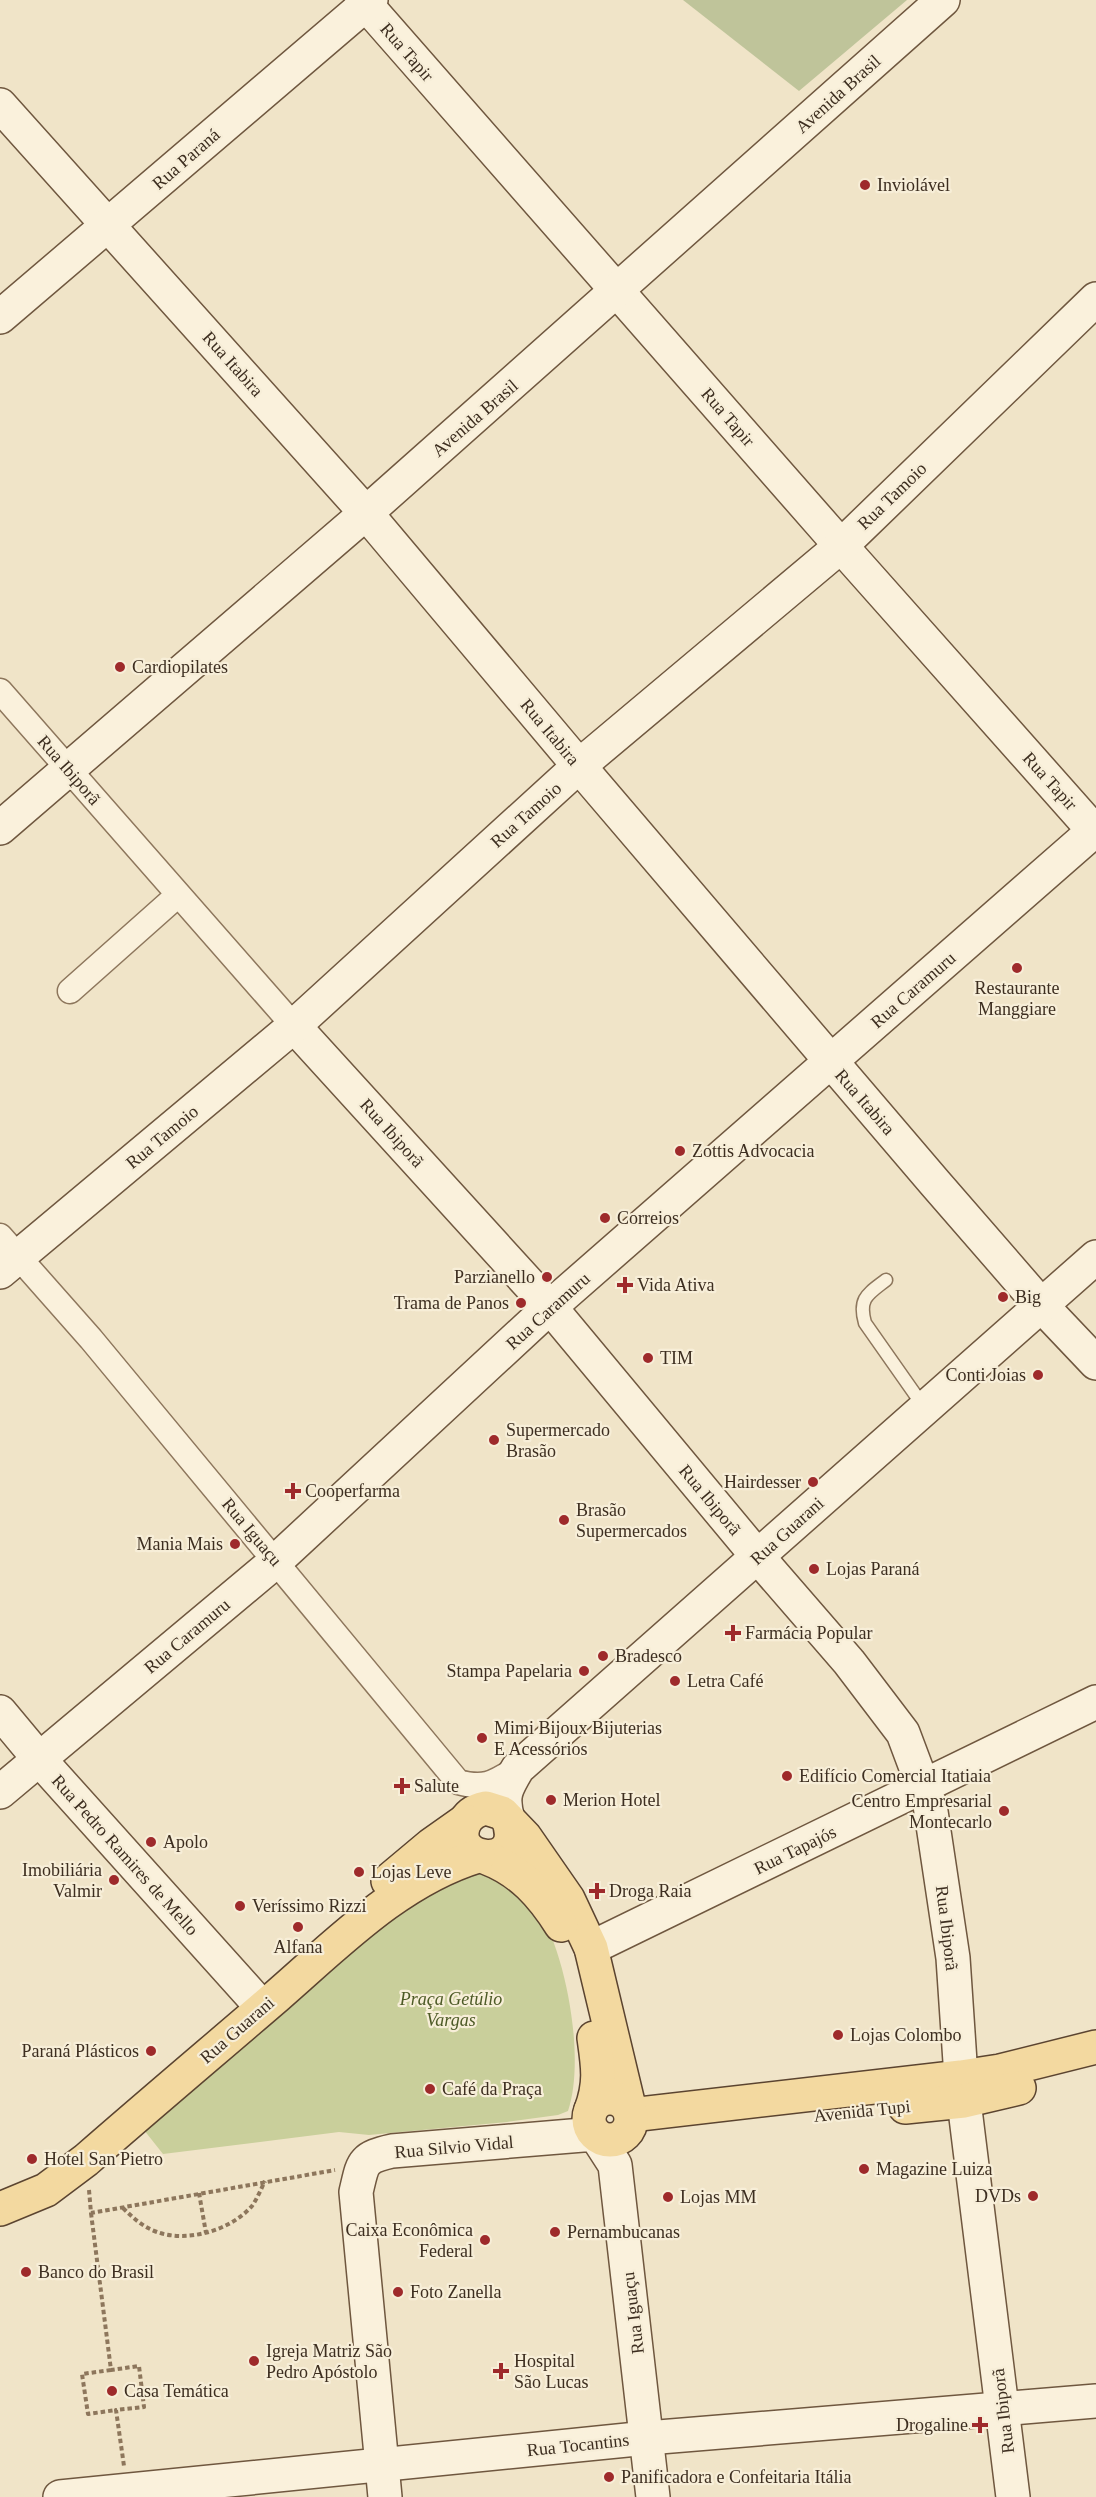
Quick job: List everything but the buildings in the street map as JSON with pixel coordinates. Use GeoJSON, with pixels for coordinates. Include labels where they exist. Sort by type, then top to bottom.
{"type":"FeatureCollection","features":[{"type":"Feature","properties":{"kind":"main road"},"geometry":{"type":"LineString","coordinates":[[482,1857],[495,1857],[508,1846],[512,1834],[508,1819],[502,1813],[486,1808],[470,1814],[465,1821],[462,1830],[465,1845],[482,1857],[503,1864],[525,1879],[547,1904],[567,1935],[579,1973],[598,2065],[598,2091],[611,2123]]}},
{"type":"Feature","properties":{"kind":"main road","name":"Rua Iguaçu"},"geometry":{"type":"LineString","coordinates":[[508,1819],[540,1856],[562,1890],[591,1948],[611,2123]]}},
{"type":"Feature","properties":{"kind":"main road","name":"Rua Guarani"},"geometry":{"type":"LineString","coordinates":[[0,2186],[27,2181],[64,2156],[431,1845],[465,1821]]}},
{"type":"Feature","properties":{"kind":"main road","name":"Rua Guarani"},"geometry":{"type":"LineString","coordinates":[[0,2209],[46,2190],[86,2160],[343,1938],[401,1893],[431,1874],[482,1857]]}},
{"type":"Feature","properties":{"kind":"main road","name":"Avenida Tupi"},"geometry":{"type":"LineString","coordinates":[[962,2089],[1000,2071],[1096,2047]]}},
{"type":"Feature","properties":{"kind":"main road","name":"Avenida Tupi"},"geometry":{"type":"LineString","coordinates":[[611,2123],[962,2089],[1096,2070]]}},
{"type":"Feature","properties":{"kind":"street","name":"Avenida Brasil"},"geometry":{"type":"LineString","coordinates":[[0,828],[366,513],[943,0]]}},
{"type":"Feature","properties":{"kind":"street","name":"Rua Tapir"},"geometry":{"type":"LineString","coordinates":[[366,2],[841,546],[1095,831]]}},
{"type":"Feature","properties":{"kind":"street","name":"Rua Paraná"},"geometry":{"type":"LineString","coordinates":[[0,317],[109,226],[366,2]]}},
{"type":"Feature","properties":{"kind":"street","name":"Rua Itabira"},"geometry":{"type":"LineString","coordinates":[[0,105],[366,513],[831,1062],[1041,1305],[1096,1363]]}},
{"type":"Feature","properties":{"kind":"street","name":"Rua Tamoio"},"geometry":{"type":"LineString","coordinates":[[6,1255],[294,1026],[579,766],[841,546],[1096,299]]}},
{"type":"Feature","properties":{"kind":"street","name":"Rua Ibiporã"},"geometry":{"type":"LineString","coordinates":[[0,691],[294,1026],[550,1307],[758,1557],[849,1662],[903,1733],[930,1806],[952,1958],[962,2089],[1012,2497]]}},
{"type":"Feature","properties":{"kind":"street","name":"Rua Caramuru"},"geometry":{"type":"LineString","coordinates":[[0,1792],[276,1561],[550,1307],[1095,831]]}},
{"type":"Feature","properties":{"kind":"street"},"geometry":{"type":"LineString","coordinates":[[70,991],[178,895]]}},
{"type":"Feature","properties":{"kind":"street","name":"Rua Iguaçu"},"geometry":{"type":"LineString","coordinates":[[6,1255],[91,1340],[459,1782]]}},
{"type":"Feature","properties":{"kind":"street","name":"Rua Guarani"},"geometry":{"type":"LineString","coordinates":[[508,1819],[503,1804],[505,1792],[518,1768],[1096,1257]]}},
{"type":"Feature","properties":{"kind":"street","name":"Rua Tapajós"},"geometry":{"type":"LineString","coordinates":[[591,1948],[1096,1702]]}},
{"type":"Feature","properties":{"kind":"street","name":"Rua Pedro Ramires de Mello"},"geometry":{"type":"LineString","coordinates":[[0,1712],[40,1760],[252,1996]]}},
{"type":"Feature","properties":{"kind":"street"},"geometry":{"type":"LineString","coordinates":[[459,1782],[475,1787],[485,1786],[518,1768]]}},
{"type":"Feature","properties":{"kind":"street"},"geometry":{"type":"LineString","coordinates":[[459,1782],[468,1807],[465,1821]]}},
{"type":"Feature","properties":{"kind":"street","name":"Rua Iguaçu"},"geometry":{"type":"LineString","coordinates":[[611,2123],[654,2497]]}},
{"type":"Feature","properties":{"kind":"street","name":"Rua Silvio Vidal"},"geometry":{"type":"LineString","coordinates":[[362,2166],[371,2156],[392,2151],[611,2123]]}},
{"type":"Feature","properties":{"kind":"street"},"geometry":{"type":"LineString","coordinates":[[362,2166],[356,2192],[383,2481]]}},
{"type":"Feature","properties":{"kind":"street","name":"Rua Tocantins"},"geometry":{"type":"LineString","coordinates":[[60,2497],[126,2491],[383,2481],[647,2438],[1096,2401]]}},
{"type":"Feature","properties":{"kind":"lane"},"geometry":{"type":"LineString","coordinates":[[886,1280],[866,1295],[861,1309],[865,1323],[925,1408]]}},
{"type":"Feature","properties":{"kind":"path"},"geometry":{"type":"LineString","coordinates":[[86,2160],[111,2370]]}},
{"type":"Feature","properties":{"kind":"path"},"geometry":{"type":"LineString","coordinates":[[91,2213],[362,2166]]}},
{"type":"Feature","properties":{"kind":"path"},"geometry":{"type":"LineString","coordinates":[[122,2207],[137,2222],[158,2233],[182,2236],[206,2233],[237,2219],[252,2205],[265,2181]]}},
{"type":"Feature","properties":{"kind":"path"},"geometry":{"type":"LineString","coordinates":[[199,2193],[206,2233]]}},
{"type":"Feature","properties":{"kind":"path"},"geometry":{"type":"LineString","coordinates":[[139,2366],[144,2407],[116,2410],[88,2414],[82,2373],[139,2366]]}},
{"type":"Feature","properties":{"kind":"path"},"geometry":{"type":"LineString","coordinates":[[116,2410],[126,2491]]}},
{"type":"Feature","properties":{"kind":"green space"},"geometry":{"type":"Polygon","coordinates":[[[683,0],[907,0],[799,91],[683,0]]]}},
{"type":"Feature","properties":{"kind":"green space","name":"Praça Getúlio Vargas"},"geometry":{"type":"Polygon","coordinates":[[[489,1870],[519,1889],[533,1902],[545,1921],[555,1946],[570,2004],[574,2034],[573,2089],[568,2111],[558,2115],[507,2122],[369,2135],[339,2132],[163,2154],[140,2125],[410,1893],[489,1870]]]}},
{"type":"Feature","properties":{"kind":"place","name":"Inviolável"},"geometry":{"type":"Point","coordinates":[865,185]}},
{"type":"Feature","properties":{"kind":"place","name":"Cardiopilates"},"geometry":{"type":"Point","coordinates":[120,667]}},
{"type":"Feature","properties":{"kind":"place","name":"Restaurante Manggiare"},"geometry":{"type":"Point","coordinates":[1017,968]}},
{"type":"Feature","properties":{"kind":"place","name":"Zottis Advocacia"},"geometry":{"type":"Point","coordinates":[680,1151]}},
{"type":"Feature","properties":{"kind":"place","name":"Correios"},"geometry":{"type":"Point","coordinates":[605,1218]}},
{"type":"Feature","properties":{"kind":"place","name":"Parzianello"},"geometry":{"type":"Point","coordinates":[547,1277]}},
{"type":"Feature","properties":{"kind":"place","name":"Vida Ativa"},"geometry":{"type":"Point","coordinates":[625,1285]}},
{"type":"Feature","properties":{"kind":"place","name":"Big"},"geometry":{"type":"Point","coordinates":[1003,1297]}},
{"type":"Feature","properties":{"kind":"place","name":"Trama de Panos"},"geometry":{"type":"Point","coordinates":[521,1303]}},
{"type":"Feature","properties":{"kind":"place","name":"TIM"},"geometry":{"type":"Point","coordinates":[648,1358]}},
{"type":"Feature","properties":{"kind":"place","name":"Conti Joias"},"geometry":{"type":"Point","coordinates":[1038,1375]}},
{"type":"Feature","properties":{"kind":"place","name":"Supermercado Brasão"},"geometry":{"type":"Point","coordinates":[494,1440]}},
{"type":"Feature","properties":{"kind":"place","name":"Hairdesser"},"geometry":{"type":"Point","coordinates":[813,1482]}},
{"type":"Feature","properties":{"kind":"place","name":"Cooperfarma"},"geometry":{"type":"Point","coordinates":[293,1491]}},
{"type":"Feature","properties":{"kind":"place","name":"Brasão Supermercados"},"geometry":{"type":"Point","coordinates":[564,1520]}},
{"type":"Feature","properties":{"kind":"place","name":"Mania Mais"},"geometry":{"type":"Point","coordinates":[235,1544]}},
{"type":"Feature","properties":{"kind":"place","name":"Lojas Paraná"},"geometry":{"type":"Point","coordinates":[814,1569]}},
{"type":"Feature","properties":{"kind":"place","name":"Farmácia Popular"},"geometry":{"type":"Point","coordinates":[733,1633]}},
{"type":"Feature","properties":{"kind":"place","name":"Bradesco"},"geometry":{"type":"Point","coordinates":[603,1656]}},
{"type":"Feature","properties":{"kind":"place","name":"Stampa Papelaria"},"geometry":{"type":"Point","coordinates":[584,1671]}},
{"type":"Feature","properties":{"kind":"place","name":"Letra Café"},"geometry":{"type":"Point","coordinates":[675,1681]}},
{"type":"Feature","properties":{"kind":"place","name":"Mimi Bijoux Bijuterias E Acessórios"},"geometry":{"type":"Point","coordinates":[482,1738]}},
{"type":"Feature","properties":{"kind":"place","name":"Edifício Comercial Itatiaia"},"geometry":{"type":"Point","coordinates":[787,1776]}},
{"type":"Feature","properties":{"kind":"place","name":"Salute"},"geometry":{"type":"Point","coordinates":[402,1786]}},
{"type":"Feature","properties":{"kind":"place","name":"Merion Hotel"},"geometry":{"type":"Point","coordinates":[551,1800]}},
{"type":"Feature","properties":{"kind":"place","name":"Centro Empresarial Montecarlo"},"geometry":{"type":"Point","coordinates":[1004,1811]}},
{"type":"Feature","properties":{"kind":"place","name":"Apolo"},"geometry":{"type":"Point","coordinates":[151,1842]}},
{"type":"Feature","properties":{"kind":"place","name":"Lojas Leve"},"geometry":{"type":"Point","coordinates":[359,1872]}},
{"type":"Feature","properties":{"kind":"place","name":"Imobiliária Valmir"},"geometry":{"type":"Point","coordinates":[114,1880]}},
{"type":"Feature","properties":{"kind":"place","name":"Droga Raia"},"geometry":{"type":"Point","coordinates":[597,1891]}},
{"type":"Feature","properties":{"kind":"place","name":"Veríssimo Rizzi"},"geometry":{"type":"Point","coordinates":[240,1906]}},
{"type":"Feature","properties":{"kind":"place","name":"Alfana"},"geometry":{"type":"Point","coordinates":[298,1927]}},
{"type":"Feature","properties":{"kind":"place","name":"Lojas Colombo"},"geometry":{"type":"Point","coordinates":[838,2035]}},
{"type":"Feature","properties":{"kind":"place","name":"Paraná Plásticos"},"geometry":{"type":"Point","coordinates":[151,2051]}},
{"type":"Feature","properties":{"kind":"place","name":"Café da Praça"},"geometry":{"type":"Point","coordinates":[430,2089]}},
{"type":"Feature","properties":{"kind":"place","name":"Hotel San Pietro"},"geometry":{"type":"Point","coordinates":[32,2159]}},
{"type":"Feature","properties":{"kind":"place","name":"Magazine Luiza"},"geometry":{"type":"Point","coordinates":[864,2169]}},
{"type":"Feature","properties":{"kind":"place","name":"DVDs"},"geometry":{"type":"Point","coordinates":[1033,2196]}},
{"type":"Feature","properties":{"kind":"place","name":"Lojas MM"},"geometry":{"type":"Point","coordinates":[668,2197]}},
{"type":"Feature","properties":{"kind":"place","name":"Pernambucanas"},"geometry":{"type":"Point","coordinates":[555,2232]}},
{"type":"Feature","properties":{"kind":"place","name":"Caixa Econômica Federal"},"geometry":{"type":"Point","coordinates":[485,2240]}},
{"type":"Feature","properties":{"kind":"place","name":"Banco do Brasil"},"geometry":{"type":"Point","coordinates":[26,2272]}},
{"type":"Feature","properties":{"kind":"place","name":"Foto Zanella"},"geometry":{"type":"Point","coordinates":[398,2292]}},
{"type":"Feature","properties":{"kind":"place","name":"Igreja Matriz São Pedro Apóstolo"},"geometry":{"type":"Point","coordinates":[254,2361]}},
{"type":"Feature","properties":{"kind":"place","name":"Hospital São Lucas"},"geometry":{"type":"Point","coordinates":[501,2371]}},
{"type":"Feature","properties":{"kind":"place","name":"Casa Temática"},"geometry":{"type":"Point","coordinates":[112,2391]}},
{"type":"Feature","properties":{"kind":"place","name":"Drogaline"},"geometry":{"type":"Point","coordinates":[980,2425]}},
{"type":"Feature","properties":{"kind":"place","name":"Panificadora e Confeitaria Itália"},"geometry":{"type":"Point","coordinates":[609,2477]}}]}
